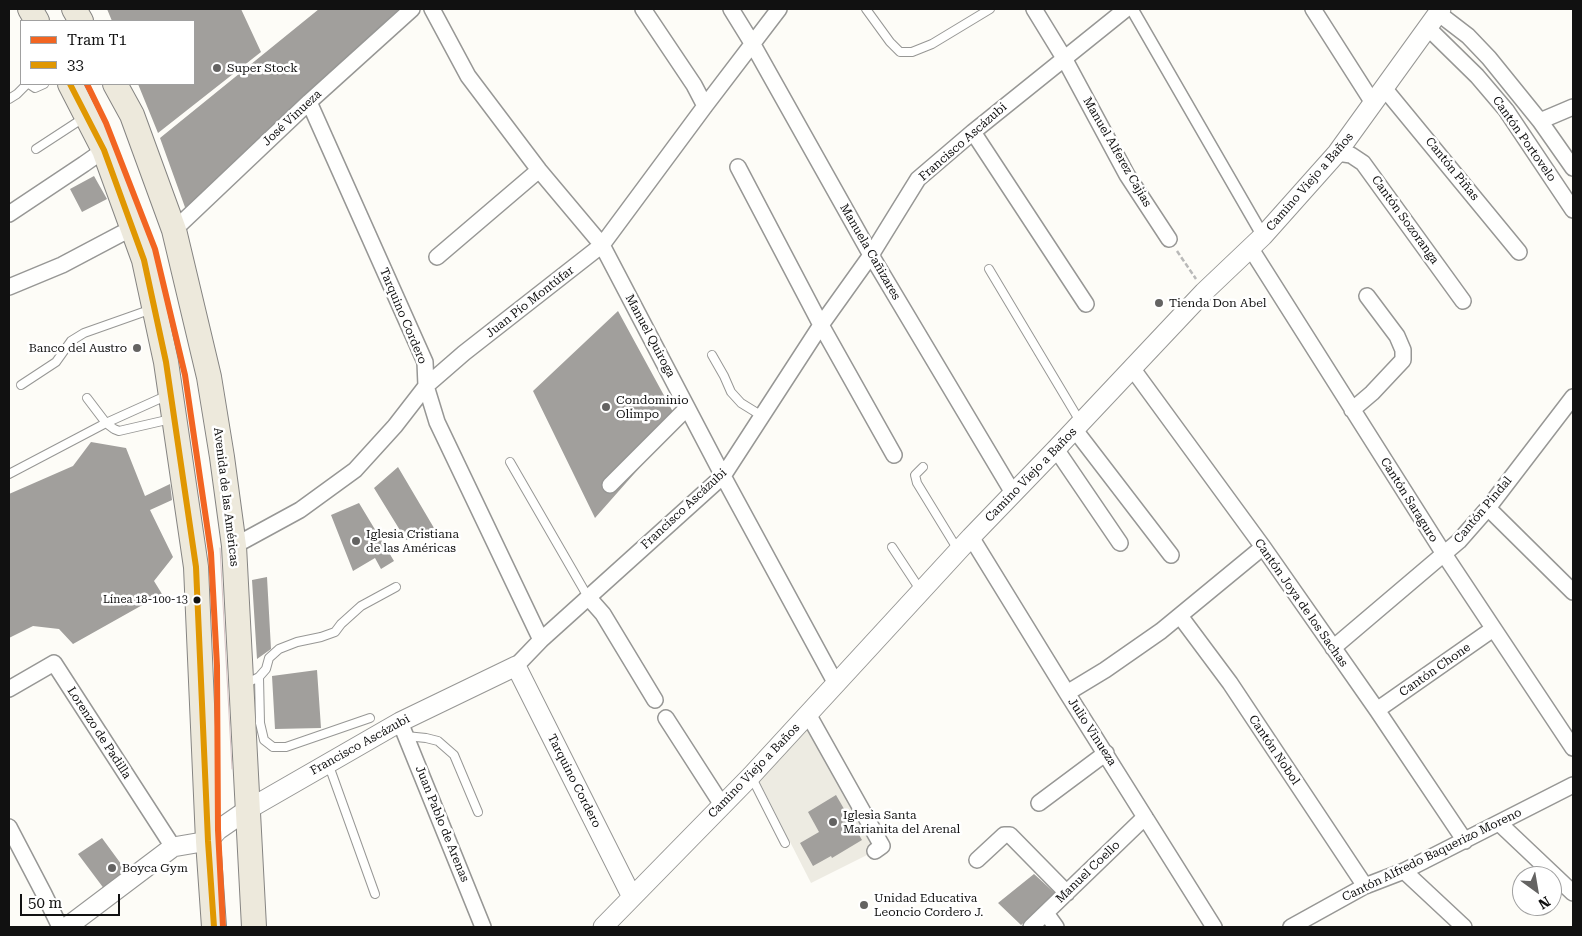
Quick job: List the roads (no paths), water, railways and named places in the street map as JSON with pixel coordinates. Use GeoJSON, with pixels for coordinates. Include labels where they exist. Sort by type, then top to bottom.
{"type":"FeatureCollection","features":[{"type":"Feature","properties":{"kind":"main road"},"geometry":{"type":"LineString","coordinates":[[30,9],[36,20]]}},
{"type":"Feature","properties":{"kind":"main road"},"geometry":{"type":"LineString","coordinates":[[70,85],[104,150],[144,260],[166,362],[196,567],[208,841],[214,927]]}},
{"type":"Feature","properties":{"kind":"main road","name":"Avenida de las Américas"},"geometry":{"type":"LineString","coordinates":[[116,85],[132,115],[174,230],[209,377],[222,457],[250,679],[251,724],[247,810],[254,927]]}},
{"type":"Feature","properties":{"kind":"street","name":"José Vinueza"},"geometry":{"type":"LineString","coordinates":[[174,230],[309,102],[412,9]]}},
{"type":"Feature","properties":{"kind":"street","name":"Manuel Quiroga"},"geometry":{"type":"LineString","coordinates":[[432,9],[468,76],[539,170],[602,245],[723,476],[836,684]]}},
{"type":"Feature","properties":{"kind":"street"},"geometry":{"type":"LineString","coordinates":[[644,9],[694,85],[705,106]]}},
{"type":"Feature","properties":{"kind":"street","name":"Manuela Cañizares"},"geometry":{"type":"LineString","coordinates":[[731,9],[871,255],[1013,493]]}},
{"type":"Feature","properties":{"kind":"street","name":"Juan Pío Montúfar"},"geometry":{"type":"LineString","coordinates":[[234,546],[300,510],[355,470],[395,426],[426,386],[464,352],[602,245],[779,9]]}},
{"type":"Feature","properties":{"kind":"street","name":"Manuel Alferez Cajias"},"geometry":{"type":"LineString","coordinates":[[1034,9],[1064,58],[1127,175],[1169,239]]}},
{"type":"Feature","properties":{"kind":"street","name":"Francisco Ascázubi"},"geometry":{"type":"LineString","coordinates":[[208,841],[225,825],[247,810],[328,763],[403,729],[516,666],[541,640],[723,476],[821,325],[871,255],[918,180],[973,132],[1126,9]]}},
{"type":"Feature","properties":{"kind":"street"},"geometry":{"type":"LineString","coordinates":[[1132,9],[1257,242]]}},
{"type":"Feature","properties":{"kind":"street"},"geometry":{"type":"LineString","coordinates":[[1313,9],[1373,103]]}},
{"type":"Feature","properties":{"kind":"street","name":"Camino Viejo a Baños"},"geometry":{"type":"LineString","coordinates":[[606,926],[751,776],[964,543],[1056,450],[1204,292],[1257,242],[1337,153],[1440,11]]}},
{"type":"Feature","properties":{"kind":"street","name":"Cantón Portovelo"},"geometry":{"type":"LineString","coordinates":[[1440,11],[1490,58],[1573,166]]}},
{"type":"Feature","properties":{"kind":"street","name":"Cantón Portovelo"},"geometry":{"type":"LineString","coordinates":[[1428,28],[1477,76],[1506,110],[1573,210]]}},
{"type":"Feature","properties":{"kind":"street","name":"Cantón Piñas"},"geometry":{"type":"LineString","coordinates":[[1384,88],[1520,252]]}},
{"type":"Feature","properties":{"kind":"street","name":"Tarquino Cordero"},"geometry":{"type":"LineString","coordinates":[[309,102],[425,362],[426,386],[437,422],[541,640]]}},
{"type":"Feature","properties":{"kind":"street"},"geometry":{"type":"LineString","coordinates":[[1540,121],[1573,106]]}},
{"type":"Feature","properties":{"kind":"street"},"geometry":{"type":"LineString","coordinates":[[973,132],[1086,304]]}},
{"type":"Feature","properties":{"kind":"street"},"geometry":{"type":"LineString","coordinates":[[9,214],[104,150]]}},
{"type":"Feature","properties":{"kind":"street","name":"Cantón Sozoranga"},"geometry":{"type":"LineString","coordinates":[[1337,153],[1351,155],[1363,163],[1463,300]]}},
{"type":"Feature","properties":{"kind":"street"},"geometry":{"type":"LineString","coordinates":[[738,167],[821,325],[894,455]]}},
{"type":"Feature","properties":{"kind":"street"},"geometry":{"type":"LineString","coordinates":[[437,258],[539,170]]}},
{"type":"Feature","properties":{"kind":"street"},"geometry":{"type":"LineString","coordinates":[[9,287],[62,265],[132,228]]}},
{"type":"Feature","properties":{"kind":"street","name":"Cantón Saraguro"},"geometry":{"type":"LineString","coordinates":[[1257,242],[1352,410],[1493,629],[1573,748]]}},
{"type":"Feature","properties":{"kind":"street"},"geometry":{"type":"LineString","coordinates":[[1352,410],[1372,393],[1403,360],[1403,350],[1397,336],[1367,296]]}},
{"type":"Feature","properties":{"kind":"street","name":"Cantón Joya de los Sachas"},"geometry":{"type":"LineString","coordinates":[[1132,368],[1263,547],[1377,710],[1465,841]]}},
{"type":"Feature","properties":{"kind":"street","name":"Cantón Pindal"},"geometry":{"type":"LineString","coordinates":[[1333,648],[1459,541],[1488,508],[1573,398]]}},
{"type":"Feature","properties":{"kind":"street"},"geometry":{"type":"LineString","coordinates":[[610,485],[687,408]]}},
{"type":"Feature","properties":{"kind":"street"},"geometry":{"type":"LineString","coordinates":[[1078,426],[1171,555]]}},
{"type":"Feature","properties":{"kind":"street"},"geometry":{"type":"LineString","coordinates":[[1056,450],[1120,543]]}},
{"type":"Feature","properties":{"kind":"street"},"geometry":{"type":"LineString","coordinates":[[1488,508],[1573,592]]}},
{"type":"Feature","properties":{"kind":"street","name":"Julio Vinueza"},"geometry":{"type":"LineString","coordinates":[[964,543],[1067,693],[1214,927]]}},
{"type":"Feature","properties":{"kind":"street"},"geometry":{"type":"LineString","coordinates":[[1067,693],[1121,659],[1180,616],[1263,547]]}},
{"type":"Feature","properties":{"kind":"street"},"geometry":{"type":"LineString","coordinates":[[588,597],[603,614],[655,700]]}},
{"type":"Feature","properties":{"kind":"street","name":"Cantón Nobol"},"geometry":{"type":"LineString","coordinates":[[1180,616],[1230,683],[1365,886]]}},
{"type":"Feature","properties":{"kind":"street","name":"Cantón Chone"},"geometry":{"type":"LineString","coordinates":[[1377,710],[1493,629]]}},
{"type":"Feature","properties":{"kind":"street","name":"Lorenzo de Padilla"},"geometry":{"type":"LineString","coordinates":[[9,689],[54,663],[173,847]]}},
{"type":"Feature","properties":{"kind":"street","name":"Tarquino Cordero"},"geometry":{"type":"LineString","coordinates":[[516,666],[632,897]]}},
{"type":"Feature","properties":{"kind":"street"},"geometry":{"type":"LineString","coordinates":[[808,714],[882,846],[874,851]]}},
{"type":"Feature","properties":{"kind":"street"},"geometry":{"type":"LineString","coordinates":[[666,718],[722,805]]}},
{"type":"Feature","properties":{"kind":"street","name":"Juan Pablo de Arenas"},"geometry":{"type":"LineString","coordinates":[[403,729],[484,927]]}},
{"type":"Feature","properties":{"kind":"street"},"geometry":{"type":"LineString","coordinates":[[1039,804],[1106,753]]}},
{"type":"Feature","properties":{"kind":"street","name":"Cantón Alfredo Baquerizo Moreno"},"geometry":{"type":"LineString","coordinates":[[1291,927],[1365,886],[1404,872],[1573,785]]}},
{"type":"Feature","properties":{"kind":"street","name":"Manuel Coello"},"geometry":{"type":"LineString","coordinates":[[1031,927],[1145,817]]}},
{"type":"Feature","properties":{"kind":"street"},"geometry":{"type":"LineString","coordinates":[[1498,824],[1573,893]]}},
{"type":"Feature","properties":{"kind":"street"},"geometry":{"type":"LineString","coordinates":[[977,860],[1004,835],[1010,835],[1067,893]]}},
{"type":"Feature","properties":{"kind":"street"},"geometry":{"type":"LineString","coordinates":[[11,837],[60,927]]}},
{"type":"Feature","properties":{"kind":"street"},"geometry":{"type":"LineString","coordinates":[[67,927],[173,847],[208,841]]}},
{"type":"Feature","properties":{"kind":"street"},"geometry":{"type":"LineString","coordinates":[[1404,872],[1464,927]]}},
{"type":"Feature","properties":{"kind":"street"},"geometry":{"type":"LineString","coordinates":[[1046,913],[1056,927]]}},
{"type":"Feature","properties":{"kind":"lane"},"geometry":{"type":"LineString","coordinates":[[866,9],[890,42],[900,52],[912,52],[932,44],[990,9]]}},
{"type":"Feature","properties":{"kind":"lane"},"geometry":{"type":"LineString","coordinates":[[9,99],[27,85]]}},
{"type":"Feature","properties":{"kind":"lane"},"geometry":{"type":"LineString","coordinates":[[30,85],[35,88],[42,85]]}},
{"type":"Feature","properties":{"kind":"lane"},"geometry":{"type":"LineString","coordinates":[[36,149],[86,116]]}},
{"type":"Feature","properties":{"kind":"lane"},"geometry":{"type":"LineString","coordinates":[[989,269],[1078,426]]}},
{"type":"Feature","properties":{"kind":"lane"},"geometry":{"type":"LineString","coordinates":[[21,385],[56,362],[72,341],[84,333],[154,308]]}},
{"type":"Feature","properties":{"kind":"lane"},"geometry":{"type":"LineString","coordinates":[[712,355],[731,392],[741,403],[762,416]]}},
{"type":"Feature","properties":{"kind":"lane"},"geometry":{"type":"LineString","coordinates":[[9,474],[106,423],[170,394]]}},
{"type":"Feature","properties":{"kind":"lane"},"geometry":{"type":"LineString","coordinates":[[87,398],[106,423],[114,429],[119,430],[174,418]]}},
{"type":"Feature","properties":{"kind":"lane"},"geometry":{"type":"LineString","coordinates":[[510,462],[588,597]]}},
{"type":"Feature","properties":{"kind":"lane"},"geometry":{"type":"LineString","coordinates":[[923,467],[915,475],[916,483],[964,543]]}},
{"type":"Feature","properties":{"kind":"lane"},"geometry":{"type":"LineString","coordinates":[[892,547],[921,591]]}},
{"type":"Feature","properties":{"kind":"lane"},"geometry":{"type":"LineString","coordinates":[[250,679],[266,668],[269,658],[279,649],[335,632],[361,606],[396,587]]}},
{"type":"Feature","properties":{"kind":"lane"},"geometry":{"type":"LineString","coordinates":[[251,724],[264,740],[273,747],[286,746],[370,718]]}},
{"type":"Feature","properties":{"kind":"lane"},"geometry":{"type":"LineString","coordinates":[[403,729],[438,741],[454,755],[478,812]]}},
{"type":"Feature","properties":{"kind":"lane"},"geometry":{"type":"LineString","coordinates":[[328,763],[375,894]]}},
{"type":"Feature","properties":{"kind":"lane"},"geometry":{"type":"LineString","coordinates":[[751,776],[785,843]]}},
{"type":"Feature","properties":{"kind":"tram line","name":"T1"},"geometry":{"type":"LineString","coordinates":[[87,85],[106,123],[155,249],[185,375],[211,553],[217,666],[218,830],[223,927]]}},
{"type":"Feature","properties":{"kind":"tram line"},"geometry":{"type":"LineString","coordinates":[[220,548],[232,769]]}},
{"type":"Feature","properties":{"kind":"place","name":"Super Stock"},"geometry":{"type":"Point","coordinates":[217,68]}},
{"type":"Feature","properties":{"kind":"place","name":"Tienda Don Abel"},"geometry":{"type":"Point","coordinates":[1159,303]}},
{"type":"Feature","properties":{"kind":"place","name":"Banco del Austro"},"geometry":{"type":"Point","coordinates":[137,348]}},
{"type":"Feature","properties":{"kind":"place","name":"Condominio Olimpo"},"geometry":{"type":"Point","coordinates":[606,407]}},
{"type":"Feature","properties":{"kind":"place","name":"Iglesia Cristiana de las Américas"},"geometry":{"type":"Point","coordinates":[356,541]}},
{"type":"Feature","properties":{"kind":"place","name":"Línea 18-100-13"},"geometry":{"type":"Point","coordinates":[197,600]}},
{"type":"Feature","properties":{"kind":"place","name":"Iglesia Santa Marianita del Arenal"},"geometry":{"type":"Point","coordinates":[833,822]}},
{"type":"Feature","properties":{"kind":"place","name":"Boyca Gym"},"geometry":{"type":"Point","coordinates":[112,868]}},
{"type":"Feature","properties":{"kind":"place","name":"Unidad Educativa Leoncio Cordero J."},"geometry":{"type":"Point","coordinates":[864,905]}}]}
